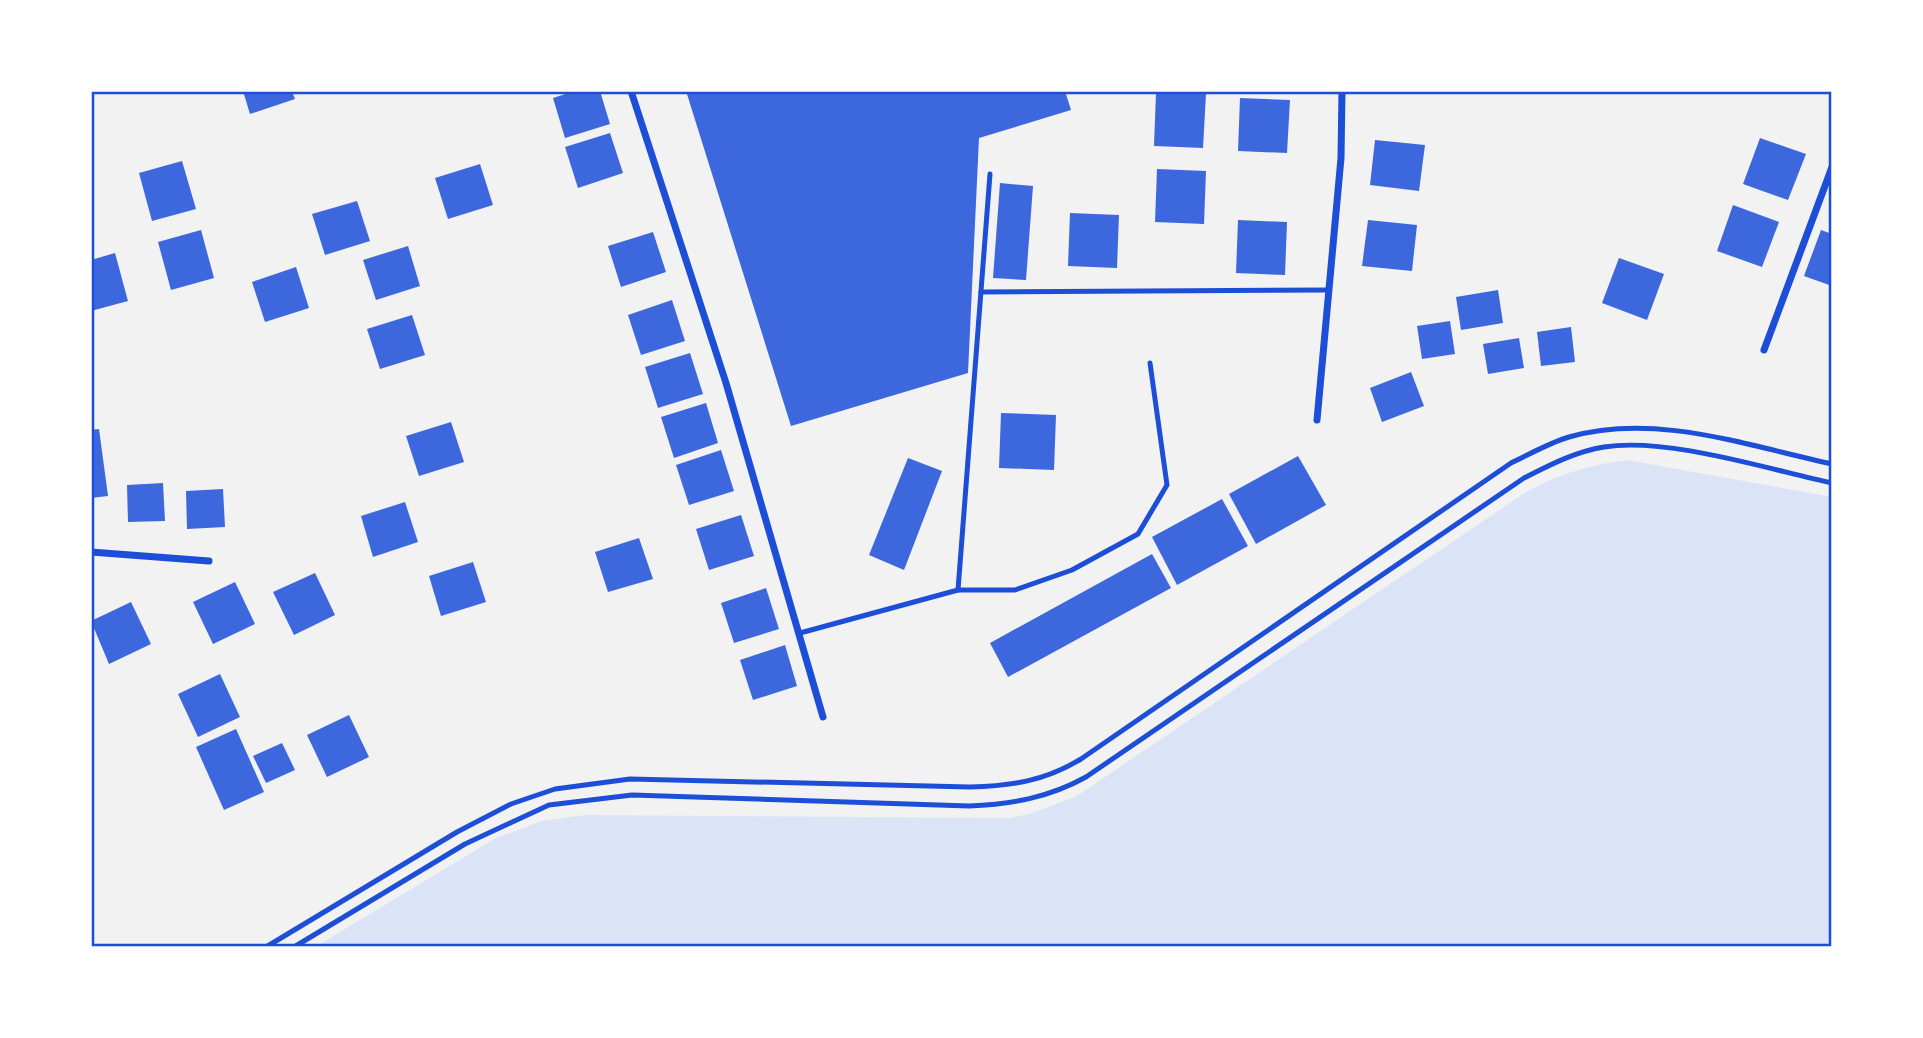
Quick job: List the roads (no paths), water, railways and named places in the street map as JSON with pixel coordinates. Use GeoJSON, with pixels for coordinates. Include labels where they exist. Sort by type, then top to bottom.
{"type":"FeatureCollection","features":[{"type":"Feature","properties":{"kind":"street"},"geometry":{"type":"LineString","coordinates":[[631,91],[726,383],[823,717]]}},
{"type":"Feature","properties":{"kind":"street"},"geometry":{"type":"LineString","coordinates":[[1317,420],[1341,158],[1342,91]]}},
{"type":"Feature","properties":{"kind":"street"},"geometry":{"type":"LineString","coordinates":[[1764,350],[1832,167]]}},
{"type":"Feature","properties":{"kind":"street"},"geometry":{"type":"LineString","coordinates":[[91,552],[209,561]]}},
{"type":"Feature","properties":{"kind":"lane"},"geometry":{"type":"LineString","coordinates":[[958,590],[990,174]]}},
{"type":"Feature","properties":{"kind":"lane"},"geometry":{"type":"LineString","coordinates":[[981,292],[1329,290]]}},
{"type":"Feature","properties":{"kind":"lane"},"geometry":{"type":"LineString","coordinates":[[800,633],[958,590],[1016,590],[1072,570],[1138,534],[1167,485],[1150,362]]}},
{"type":"Feature","properties":{"kind":"lane"},"geometry":{"type":"LineString","coordinates":[[266,947],[457,832],[512,804],[555,789],[599,782],[654,779],[984,787],[1027,783],[1055,774],[1081,759],[1511,463],[1567,437],[1608,429],[1661,429],[1832,464]]}},
{"type":"Feature","properties":{"kind":"lane"},"geometry":{"type":"LineString","coordinates":[[294,947],[465,844],[549,805],[632,795],[969,806],[1016,803],[1052,793],[1086,777],[1524,478],[1577,454],[1624,445],[1664,447],[1832,483]]}}]}
